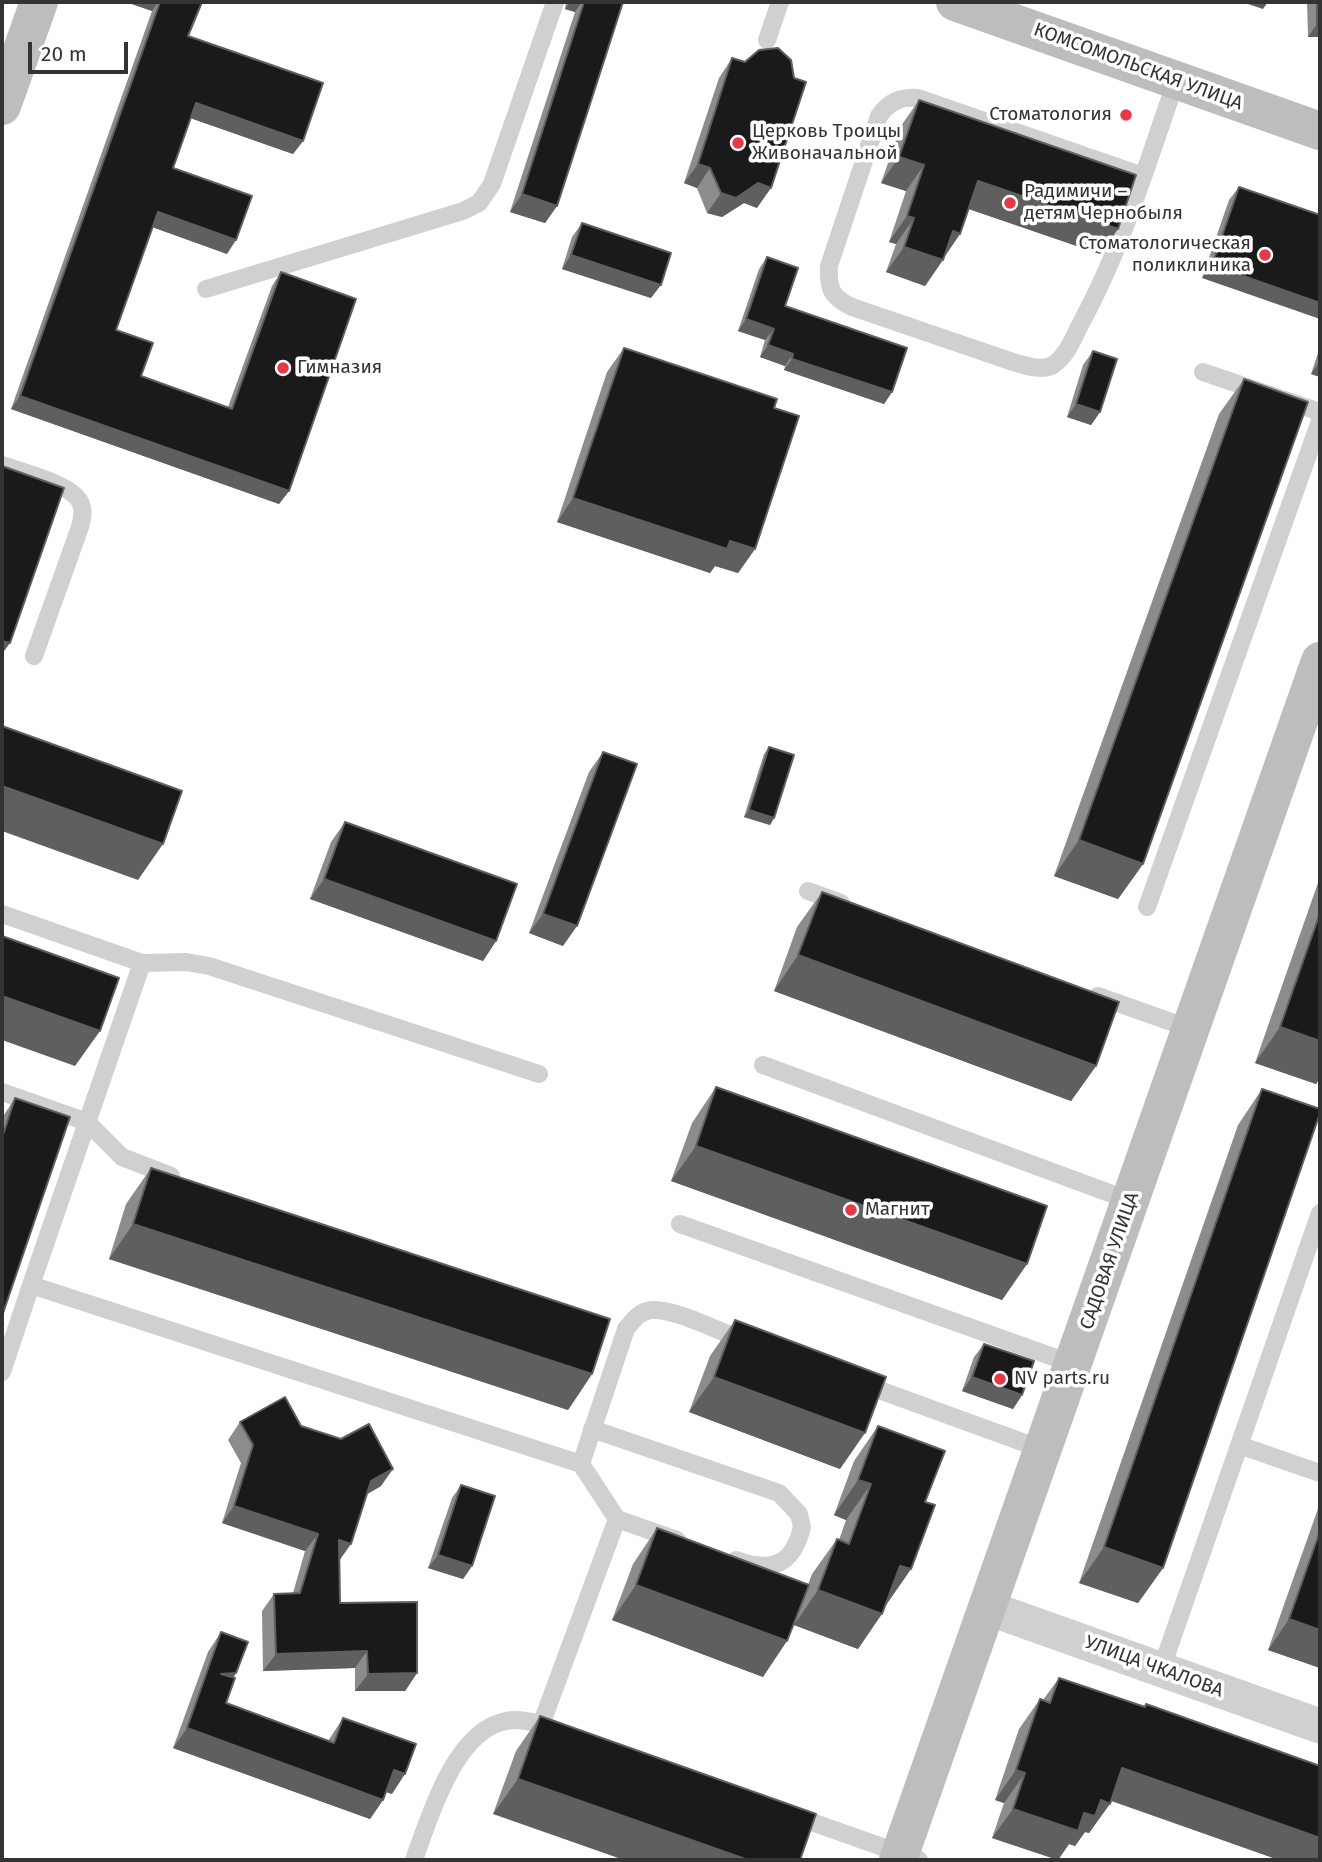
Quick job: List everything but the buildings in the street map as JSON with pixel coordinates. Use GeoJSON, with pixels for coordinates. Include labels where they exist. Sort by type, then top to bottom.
{"type":"FeatureCollection","features":[{"type":"Feature","properties":{"kind":"street"},"geometry":{"type":"LineString","coordinates":[[2,106],[39,2]]}},
{"type":"Feature","properties":{"kind":"street","name":"КОМСОМОЛЬСКАЯ УЛИЦА"},"geometry":{"type":"LineString","coordinates":[[955,2],[1320,131]]}},
{"type":"Feature","properties":{"kind":"street","name":"САДОВАЯ УЛИЦА"},"geometry":{"type":"LineString","coordinates":[[906,1858],[988,1608],[1320,662]]}},
{"type":"Feature","properties":{"kind":"street","name":"УЛИЦА ЧКАЛОВА"},"geometry":{"type":"LineString","coordinates":[[988,1608],[1320,1726]]}},
{"type":"Feature","properties":{"kind":"lane"},"geometry":{"type":"LineString","coordinates":[[206,289],[463,211],[479,202],[492,184],[555,2]]}},
{"type":"Feature","properties":{"kind":"lane"},"geometry":{"type":"LineString","coordinates":[[767,40],[780,2]]}},
{"type":"Feature","properties":{"kind":"lane"},"geometry":{"type":"LineString","coordinates":[[1143,176],[918,98],[903,97],[888,104],[879,116],[829,266],[828,287],[837,299],[852,307],[1016,363],[1035,368],[1052,366],[1066,352],[1101,287],[1143,176],[1176,81]]}},
{"type":"Feature","properties":{"kind":"lane"},"geometry":{"type":"LineString","coordinates":[[1203,372],[1320,412]]}},
{"type":"Feature","properties":{"kind":"lane"},"geometry":{"type":"LineString","coordinates":[[1147,907],[1320,421]]}},
{"type":"Feature","properties":{"kind":"lane"},"geometry":{"type":"LineString","coordinates":[[2,465],[65,488],[81,503],[83,512],[34,656]]}},
{"type":"Feature","properties":{"kind":"lane"},"geometry":{"type":"LineString","coordinates":[[808,891],[860,910]]}},
{"type":"Feature","properties":{"kind":"lane"},"geometry":{"type":"LineString","coordinates":[[2,914],[142,963],[186,962],[209,966],[539,1074]]}},
{"type":"Feature","properties":{"kind":"lane"},"geometry":{"type":"LineString","coordinates":[[2,1372],[142,963]]}},
{"type":"Feature","properties":{"kind":"lane"},"geometry":{"type":"LineString","coordinates":[[1084,991],[1191,1029]]}},
{"type":"Feature","properties":{"kind":"lane"},"geometry":{"type":"LineString","coordinates":[[763,1065],[1131,1201]]}},
{"type":"Feature","properties":{"kind":"lane"},"geometry":{"type":"LineString","coordinates":[[2,1092],[87,1122],[122,1157],[192,1183]]}},
{"type":"Feature","properties":{"kind":"lane"},"geometry":{"type":"LineString","coordinates":[[1161,1670],[1320,1213]]}},
{"type":"Feature","properties":{"kind":"lane"},"geometry":{"type":"LineString","coordinates":[[680,1224],[1073,1364]]}},
{"type":"Feature","properties":{"kind":"lane"},"geometry":{"type":"LineString","coordinates":[[31,1285],[581,1464],[617,1519],[692,1545]]}},
{"type":"Feature","properties":{"kind":"lane"},"geometry":{"type":"LineString","coordinates":[[581,1464],[619,1327],[651,1310],[668,1313],[759,1346]]}},
{"type":"Feature","properties":{"kind":"lane"},"geometry":{"type":"LineString","coordinates":[[837,1374],[1044,1450]]}},
{"type":"Feature","properties":{"kind":"lane"},"geometry":{"type":"LineString","coordinates":[[592,1429],[779,1493],[799,1514],[802,1527],[799,1541],[791,1555],[779,1564],[754,1566],[717,1553]]}},
{"type":"Feature","properties":{"kind":"lane"},"geometry":{"type":"LineString","coordinates":[[1239,1445],[1320,1473]]}},
{"type":"Feature","properties":{"kind":"lane"},"geometry":{"type":"LineString","coordinates":[[541,1725],[617,1519]]}},
{"type":"Feature","properties":{"kind":"lane"},"geometry":{"type":"LineString","coordinates":[[414,1860],[447,1777],[478,1734],[506,1721],[541,1725],[580,1739]]}},
{"type":"Feature","properties":{"kind":"lane"},"geometry":{"type":"LineString","coordinates":[[777,1810],[906,1858]]}},
{"type":"Feature","properties":{"kind":"place","name":"Стоматология"},"geometry":{"type":"Point","coordinates":[1126,115]}},
{"type":"Feature","properties":{"kind":"place","name":"Церковь Троицы Живоначальной"},"geometry":{"type":"Point","coordinates":[738,143]}},
{"type":"Feature","properties":{"kind":"place","name":"Радимичи – детям Чернобыля"},"geometry":{"type":"Point","coordinates":[1010,203]}},
{"type":"Feature","properties":{"kind":"place","name":"Стоматологическая поликлиника"},"geometry":{"type":"Point","coordinates":[1265,255]}},
{"type":"Feature","properties":{"kind":"place","name":"Гимназия"},"geometry":{"type":"Point","coordinates":[283,368]}},
{"type":"Feature","properties":{"kind":"place","name":"Магнит"},"geometry":{"type":"Point","coordinates":[851,1210]}},
{"type":"Feature","properties":{"kind":"place","name":"NV parts.ru"},"geometry":{"type":"Point","coordinates":[1000,1379]}}]}
